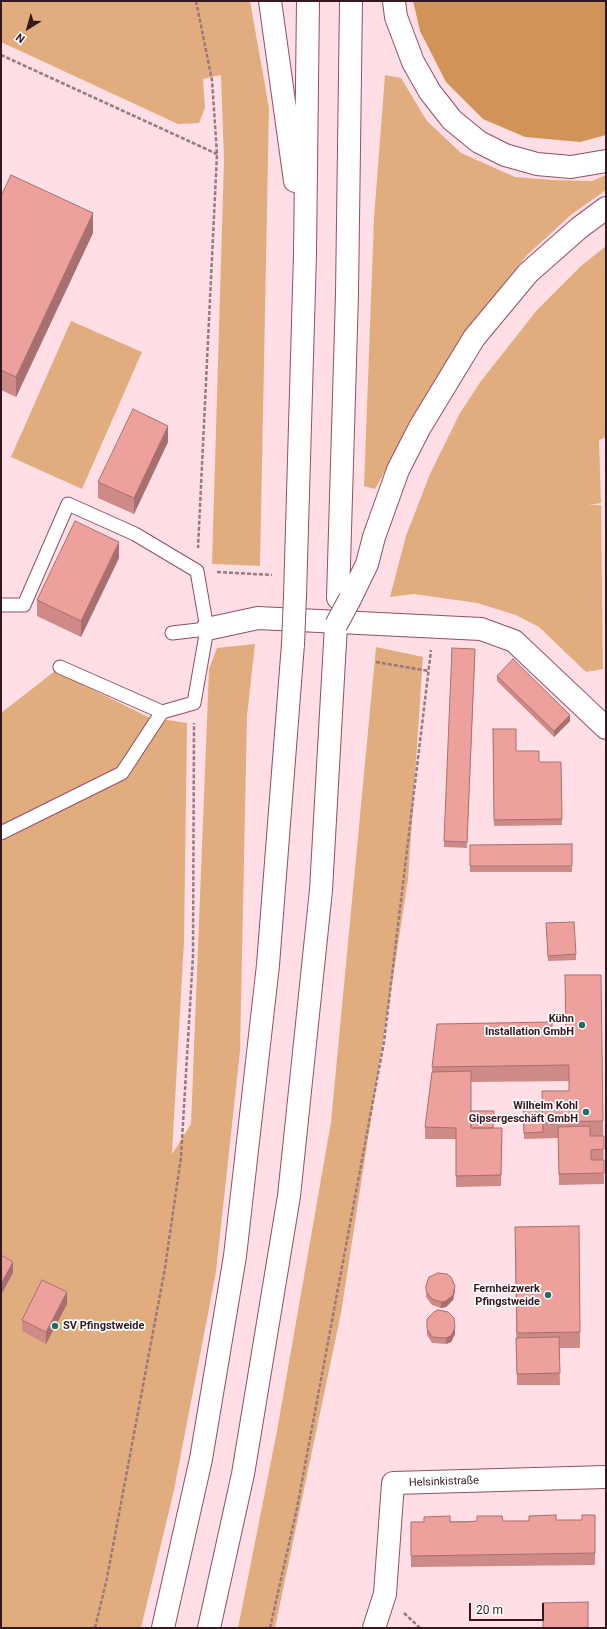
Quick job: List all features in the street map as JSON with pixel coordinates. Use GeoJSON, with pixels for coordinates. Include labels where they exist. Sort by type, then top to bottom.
{"type":"FeatureCollection","features":[{"type":"Feature","properties":{"kind":"main road"},"geometry":{"type":"LineString","coordinates":[[270,1],[305,254]]}},
{"type":"Feature","properties":{"kind":"main road"},"geometry":{"type":"LineString","coordinates":[[163,1628],[201,1459],[235,1256],[268,965],[293,644],[295,596],[305,254],[308,1]]}},
{"type":"Feature","properties":{"kind":"main road"},"geometry":{"type":"LineString","coordinates":[[344,599],[345,356],[351,1]]}},
{"type":"Feature","properties":{"kind":"main road"},"geometry":{"type":"LineString","coordinates":[[394,1],[396,17],[413,62],[430,92],[452,120],[479,142],[505,155],[537,164],[571,167],[606,161]]}},
{"type":"Feature","properties":{"kind":"main road"},"geometry":{"type":"LineString","coordinates":[[209,1628],[244,1474],[289,1196],[321,890],[336,624],[344,599],[367,564],[374,537],[398,470],[420,427],[474,338],[528,273],[579,228],[606,208]]}},
{"type":"Feature","properties":{"kind":"main road"},"geometry":{"type":"LineString","coordinates":[[207,629],[258,618],[434,628],[481,629],[514,641],[606,728]]}},
{"type":"Feature","properties":{"kind":"main road","name":"Helsinkistraße"},"geometry":{"type":"LineString","coordinates":[[374,1628],[385,1594],[393,1483],[606,1477]]}},
{"type":"Feature","properties":{"kind":"lane"},"geometry":{"type":"LineString","coordinates":[[1,605],[24,605],[68,504],[135,534],[197,571],[207,629],[194,703],[162,712],[60,667]]}},
{"type":"Feature","properties":{"kind":"lane"},"geometry":{"type":"LineString","coordinates":[[172,633],[207,629]]}},
{"type":"Feature","properties":{"kind":"lane"},"geometry":{"type":"LineString","coordinates":[[1,833],[122,774],[162,712]]}},
{"type":"Feature","properties":{"kind":"path"},"geometry":{"type":"LineString","coordinates":[[196,1],[212,80],[217,154],[197,571],[260,574]]}},
{"type":"Feature","properties":{"kind":"path"},"geometry":{"type":"LineString","coordinates":[[1,55],[217,154]]}},
{"type":"Feature","properties":{"kind":"path"},"geometry":{"type":"LineString","coordinates":[[270,1628],[297,1508],[384,1042],[434,628]]}},
{"type":"Feature","properties":{"kind":"path"},"geometry":{"type":"LineString","coordinates":[[376,662],[429,671]]}},
{"type":"Feature","properties":{"kind":"path"},"geometry":{"type":"LineString","coordinates":[[95,1628],[107,1578],[166,1268],[181,1157],[193,956],[194,703]]}},
{"type":"Feature","properties":{"kind":"shaded area"},"geometry":{"type":"Polygon","coordinates":[[[1,1],[250,1],[269,108],[260,566],[212,564],[224,160],[221,75],[203,79],[205,108],[199,123],[178,124],[1,42],[1,1]]]}},
{"type":"Feature","properties":{"kind":"shaded area"},"geometry":{"type":"Polygon","coordinates":[[[413,1],[606,1],[606,135],[580,142],[525,137],[483,119],[446,82],[420,31],[413,1]]]}},
{"type":"Feature","properties":{"kind":"shaded area"},"geometry":{"type":"Polygon","coordinates":[[[385,75],[401,78],[427,121],[461,153],[515,177],[592,181],[606,175],[606,190],[572,214],[527,255],[463,334],[375,489],[364,486],[374,218],[385,75]]]}},
{"type":"Feature","properties":{"kind":"shaded area"},"geometry":{"type":"Polygon","coordinates":[[[606,246],[606,437],[599,440],[601,503],[589,505],[601,505],[603,669],[586,672],[539,627],[516,615],[477,603],[414,594],[390,597],[406,536],[430,474],[460,413],[481,381],[537,310],[581,266],[606,246]]]}},
{"type":"Feature","properties":{"kind":"shaded area"},"geometry":{"type":"Polygon","coordinates":[[[71,321],[142,352],[82,489],[11,457],[71,321]]]}},
{"type":"Feature","properties":{"kind":"shaded area"},"geometry":{"type":"Polygon","coordinates":[[[255,644],[247,716],[240,1051],[216,1272],[174,1490],[141,1628],[1,1628],[1,713],[55,671],[148,717],[187,723],[184,941],[172,1154],[191,1124],[209,669],[217,648],[255,644]]]}},
{"type":"Feature","properties":{"kind":"shaded area"},"geometry":{"type":"Polygon","coordinates":[[[376,647],[423,657],[408,880],[341,1313],[275,1628],[238,1628],[277,1431],[331,1122],[376,647]]]}},
{"type":"Feature","properties":{"kind":"building"},"geometry":{"type":"Polygon","coordinates":[[[11,175],[93,213],[16,377],[1,370],[1,196],[11,175]]]}},
{"type":"Feature","properties":{"kind":"building"},"geometry":{"type":"Polygon","coordinates":[[[133,409],[168,426],[134,498],[98,482],[133,409]]]}},
{"type":"Feature","properties":{"kind":"building"},"geometry":{"type":"Polygon","coordinates":[[[75,521],[119,542],[81,621],[37,600],[75,521]]]}},
{"type":"Feature","properties":{"kind":"building"},"geometry":{"type":"Polygon","coordinates":[[[452,648],[475,649],[467,842],[444,841],[452,648]]]}},
{"type":"Feature","properties":{"kind":"building"},"geometry":{"type":"Polygon","coordinates":[[[513,659],[570,715],[554,731],[497,676],[513,659]]]}},
{"type":"Feature","properties":{"kind":"building"},"geometry":{"type":"Polygon","coordinates":[[[493,729],[516,729],[516,751],[539,751],[539,762],[561,762],[562,819],[494,820],[493,729]]]}},
{"type":"Feature","properties":{"kind":"building"},"geometry":{"type":"Polygon","coordinates":[[[572,844],[572,866],[470,866],[470,845],[572,844]]]}},
{"type":"Feature","properties":{"kind":"building"},"geometry":{"type":"Polygon","coordinates":[[[574,922],[576,954],[548,956],[546,923],[574,922]]]}},
{"type":"Feature","properties":{"kind":"building"},"geometry":{"type":"Polygon","coordinates":[[[565,975],[601,975],[603,1121],[543,1122],[542,1091],[569,1091],[569,1065],[432,1067],[437,1024],[552,1022],[552,1034],[566,1034],[565,975]]]}},
{"type":"Feature","properties":{"kind":"building"},"geometry":{"type":"Polygon","coordinates":[[[471,1071],[471,1128],[502,1128],[501,1175],[456,1176],[456,1128],[425,1127],[432,1072],[471,1071]]]}},
{"type":"Feature","properties":{"kind":"building"},"geometry":{"type":"Polygon","coordinates":[[[523,1102],[542,1102],[543,1132],[524,1133],[523,1102]]]}},
{"type":"Feature","properties":{"kind":"building"},"geometry":{"type":"Polygon","coordinates":[[[471,1111],[494,1111],[493,1128],[471,1128],[471,1111]]]}},
{"type":"Feature","properties":{"kind":"building"},"geometry":{"type":"Polygon","coordinates":[[[590,1126],[590,1136],[604,1136],[604,1149],[591,1150],[591,1160],[604,1160],[604,1173],[559,1174],[558,1127],[590,1126]]]}},
{"type":"Feature","properties":{"kind":"building","name":"Fernheizwerk Pfingstweide"},"geometry":{"type":"Polygon","coordinates":[[[579,1226],[580,1332],[517,1333],[515,1227],[579,1226]]]}},
{"type":"Feature","properties":{"kind":"building"},"geometry":{"type":"Polygon","coordinates":[[[1,1255],[13,1262],[1,1284],[1,1255]]]}},
{"type":"Feature","properties":{"kind":"building"},"geometry":{"type":"Polygon","coordinates":[[[438,1273],[447,1274],[451,1277],[455,1286],[453,1295],[446,1301],[441,1302],[432,1299],[426,1291],[429,1277],[438,1273]]]}},
{"type":"Feature","properties":{"kind":"building"},"geometry":{"type":"Polygon","coordinates":[[[42,1280],[67,1292],[46,1332],[22,1320],[42,1280]]]}},
{"type":"Feature","properties":{"kind":"building"},"geometry":{"type":"Polygon","coordinates":[[[438,1310],[448,1312],[454,1318],[455,1328],[451,1336],[446,1338],[432,1337],[427,1329],[427,1319],[438,1310]]]}},
{"type":"Feature","properties":{"kind":"building"},"geometry":{"type":"Polygon","coordinates":[[[559,1337],[560,1373],[517,1374],[516,1338],[559,1337]]]}},
{"type":"Feature","properties":{"kind":"building"},"geometry":{"type":"Polygon","coordinates":[[[556,1515],[556,1520],[582,1520],[582,1515],[595,1515],[595,1553],[411,1556],[411,1522],[424,1522],[424,1517],[450,1516],[450,1522],[465,1522],[477,1521],[477,1516],[502,1516],[503,1521],[529,1521],[529,1516],[556,1515]]]}},
{"type":"Feature","properties":{"kind":"building"},"geometry":{"type":"Polygon","coordinates":[[[588,1602],[588,1628],[543,1628],[543,1603],[588,1602]]]}},
{"type":"Feature","properties":{"kind":"place","name":"Kühn Installation GmbH"},"geometry":{"type":"Point","coordinates":[582,1025]}},
{"type":"Feature","properties":{"kind":"place","name":"Wilhelm Kohl Gipsergeschäft GmbH"},"geometry":{"type":"Point","coordinates":[586,1112]}},
{"type":"Feature","properties":{"kind":"place","name":"Fernheizwerk Pfingstweide"},"geometry":{"type":"Point","coordinates":[548,1295]}},
{"type":"Feature","properties":{"kind":"place","name":"SV Pfingstweide"},"geometry":{"type":"Point","coordinates":[55,1326]}}]}
